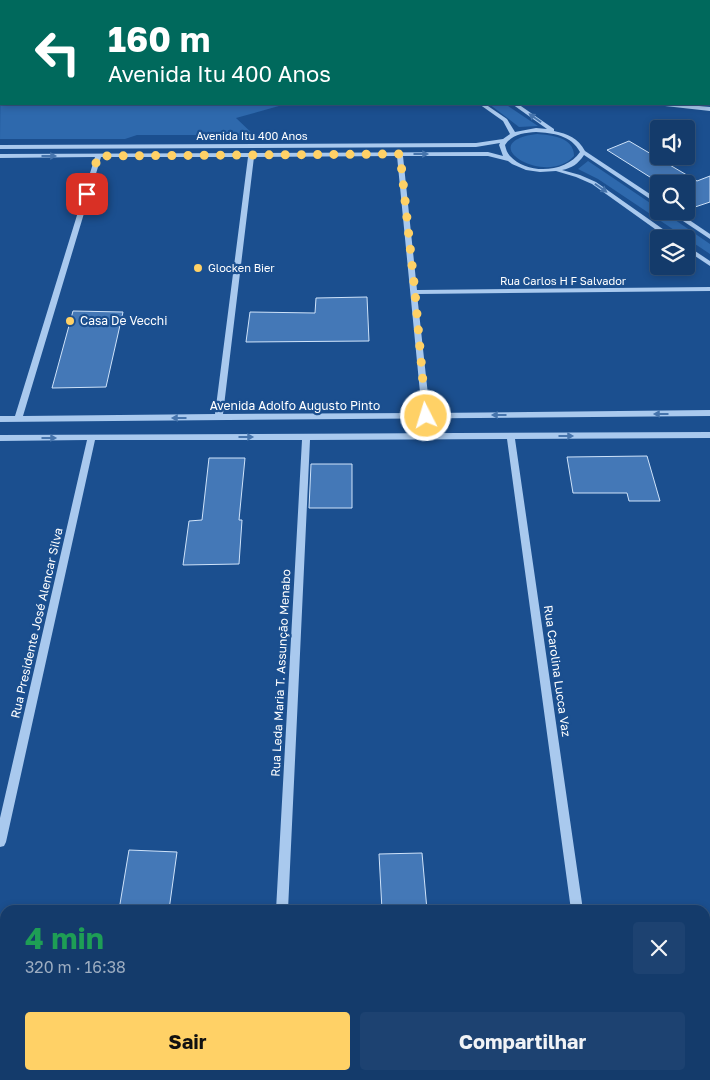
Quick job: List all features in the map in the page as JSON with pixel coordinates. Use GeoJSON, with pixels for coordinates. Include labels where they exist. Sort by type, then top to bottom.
{"type":"FeatureCollection","features":[{"type":"Feature","properties":{"kind":"street"},"geometry":{"type":"LineString","coordinates":[[483,105],[505,120],[513,134]]}},
{"type":"Feature","properties":{"kind":"street"},"geometry":{"type":"LineString","coordinates":[[515,105],[554,132],[574,140],[583,152],[650,197]]}},
{"type":"Feature","properties":{"kind":"street"},"geometry":{"type":"LineString","coordinates":[[677,105],[710,108]]}},
{"type":"Feature","properties":{"kind":"street"},"geometry":{"type":"LineString","coordinates":[[508,159],[502,150],[504,141],[513,134],[528,130],[554,132]]}},
{"type":"Feature","properties":{"kind":"street","name":"Avenida Itu 400 Anos"},"geometry":{"type":"LineString","coordinates":[[0,147],[476,145],[504,141]]}},
{"type":"Feature","properties":{"kind":"street"},"geometry":{"type":"LineString","coordinates":[[557,170],[575,164],[581,158],[583,152]]}},
{"type":"Feature","properties":{"kind":"street"},"geometry":{"type":"LineString","coordinates":[[400,154],[426,416]]}},
{"type":"Feature","properties":{"kind":"street","name":"Avenida Itu 400 Anos"},"geometry":{"type":"LineString","coordinates":[[0,156],[488,154],[508,159],[516,164],[535,170],[557,170]]}},
{"type":"Feature","properties":{"kind":"street"},"geometry":{"type":"LineString","coordinates":[[219,417],[251,155]]}},
{"type":"Feature","properties":{"kind":"street"},"geometry":{"type":"LineString","coordinates":[[18,419],[98,156]]}},
{"type":"Feature","properties":{"kind":"street"},"geometry":{"type":"LineString","coordinates":[[557,170],[594,183],[661,230]]}},
{"type":"Feature","properties":{"kind":"street"},"geometry":{"type":"LineString","coordinates":[[684,220],[710,237]]}},
{"type":"Feature","properties":{"kind":"street"},"geometry":{"type":"LineString","coordinates":[[695,253],[710,264]]}},
{"type":"Feature","properties":{"kind":"street","name":"Rua Carlos H F Salvador"},"geometry":{"type":"LineString","coordinates":[[415,292],[710,290]]}},
{"type":"Feature","properties":{"kind":"street","name":"Avenida Adolfo Augusto Pinto"},"geometry":{"type":"LineString","coordinates":[[0,419],[710,413]]}},
{"type":"Feature","properties":{"kind":"street"},"geometry":{"type":"LineString","coordinates":[[0,438],[710,435]]}},
{"type":"Feature","properties":{"kind":"street","name":"Rua Carolina Lucca Vaz"},"geometry":{"type":"LineString","coordinates":[[511,436],[576,905]]}},
{"type":"Feature","properties":{"kind":"street","name":"Rua Leda Maria T. Assunção Menabo"},"geometry":{"type":"LineString","coordinates":[[282,905],[306,437]]}},
{"type":"Feature","properties":{"kind":"street","name":"Rua Presidente José Alencar Silva"},"geometry":{"type":"LineString","coordinates":[[0,842],[92,438]]}},
{"type":"Feature","properties":{"kind":"shaded area"},"geometry":{"type":"Polygon","coordinates":[[[0,105],[282,105],[236,118],[258,139],[239,139],[230,135],[137,135],[125,139],[0,139],[0,105]]]}},
{"type":"Feature","properties":{"kind":"shaded area"},"geometry":{"type":"Polygon","coordinates":[[[490,105],[506,105],[538,126],[519,127],[490,105]]]}},
{"type":"Feature","properties":{"kind":"shaded area"},"geometry":{"type":"Polygon","coordinates":[[[537,134],[561,138],[570,145],[574,156],[562,165],[547,167],[533,165],[520,160],[512,153],[511,145],[518,139],[537,134]]]}},
{"type":"Feature","properties":{"kind":"shaded area"},"geometry":{"type":"Polygon","coordinates":[[[588,161],[650,203],[650,214],[598,179],[578,169],[588,161]]]}},
{"type":"Feature","properties":{"kind":"shaded area"},"geometry":{"type":"Polygon","coordinates":[[[659,220],[675,220],[690,230],[674,230],[659,220]]]}},
{"type":"Feature","properties":{"kind":"shaded area"},"geometry":{"type":"Polygon","coordinates":[[[695,234],[710,244],[710,254],[695,244],[695,234]]]}},
{"type":"Feature","properties":{"kind":"building"},"geometry":{"type":"Polygon","coordinates":[[[629,141],[650,153],[650,165],[670,165],[687,175],[650,175],[650,177],[607,150],[629,141]]]}},
{"type":"Feature","properties":{"kind":"building"},"geometry":{"type":"Polygon","coordinates":[[[710,176],[710,202],[695,207],[695,180],[697,181],[710,176]]]}},
{"type":"Feature","properties":{"kind":"building"},"geometry":{"type":"Polygon","coordinates":[[[367,297],[369,341],[246,342],[250,312],[315,313],[316,298],[367,297]]]}},
{"type":"Feature","properties":{"kind":"building"},"geometry":{"type":"Polygon","coordinates":[[[73,311],[123,312],[106,387],[52,388],[73,311]]]}},
{"type":"Feature","properties":{"kind":"building"},"geometry":{"type":"Polygon","coordinates":[[[647,456],[660,501],[629,501],[627,493],[573,493],[567,457],[647,456]]]}},
{"type":"Feature","properties":{"kind":"building"},"geometry":{"type":"Polygon","coordinates":[[[209,458],[245,458],[239,520],[242,520],[239,564],[183,565],[189,521],[202,520],[209,458]]]}},
{"type":"Feature","properties":{"kind":"building"},"geometry":{"type":"Polygon","coordinates":[[[311,464],[352,464],[352,508],[309,508],[311,464]]]}},
{"type":"Feature","properties":{"kind":"building"},"geometry":{"type":"Polygon","coordinates":[[[129,850],[177,852],[170,905],[120,905],[129,850]]]}},
{"type":"Feature","properties":{"kind":"building"},"geometry":{"type":"Polygon","coordinates":[[[422,853],[427,905],[382,905],[379,854],[422,853]]]}},
{"type":"Feature","properties":{"kind":"place","name":"Glocken Bier"},"geometry":{"type":"Point","coordinates":[198,268]}},
{"type":"Feature","properties":{"kind":"place","name":"Casa De Vecchi"},"geometry":{"type":"Point","coordinates":[70,321]}},
{"type":"Feature","properties":{"kind":"route"},"geometry":{"type":"LineString","coordinates":[[87,194],[98,156],[400,154],[426,416]]}}]}
